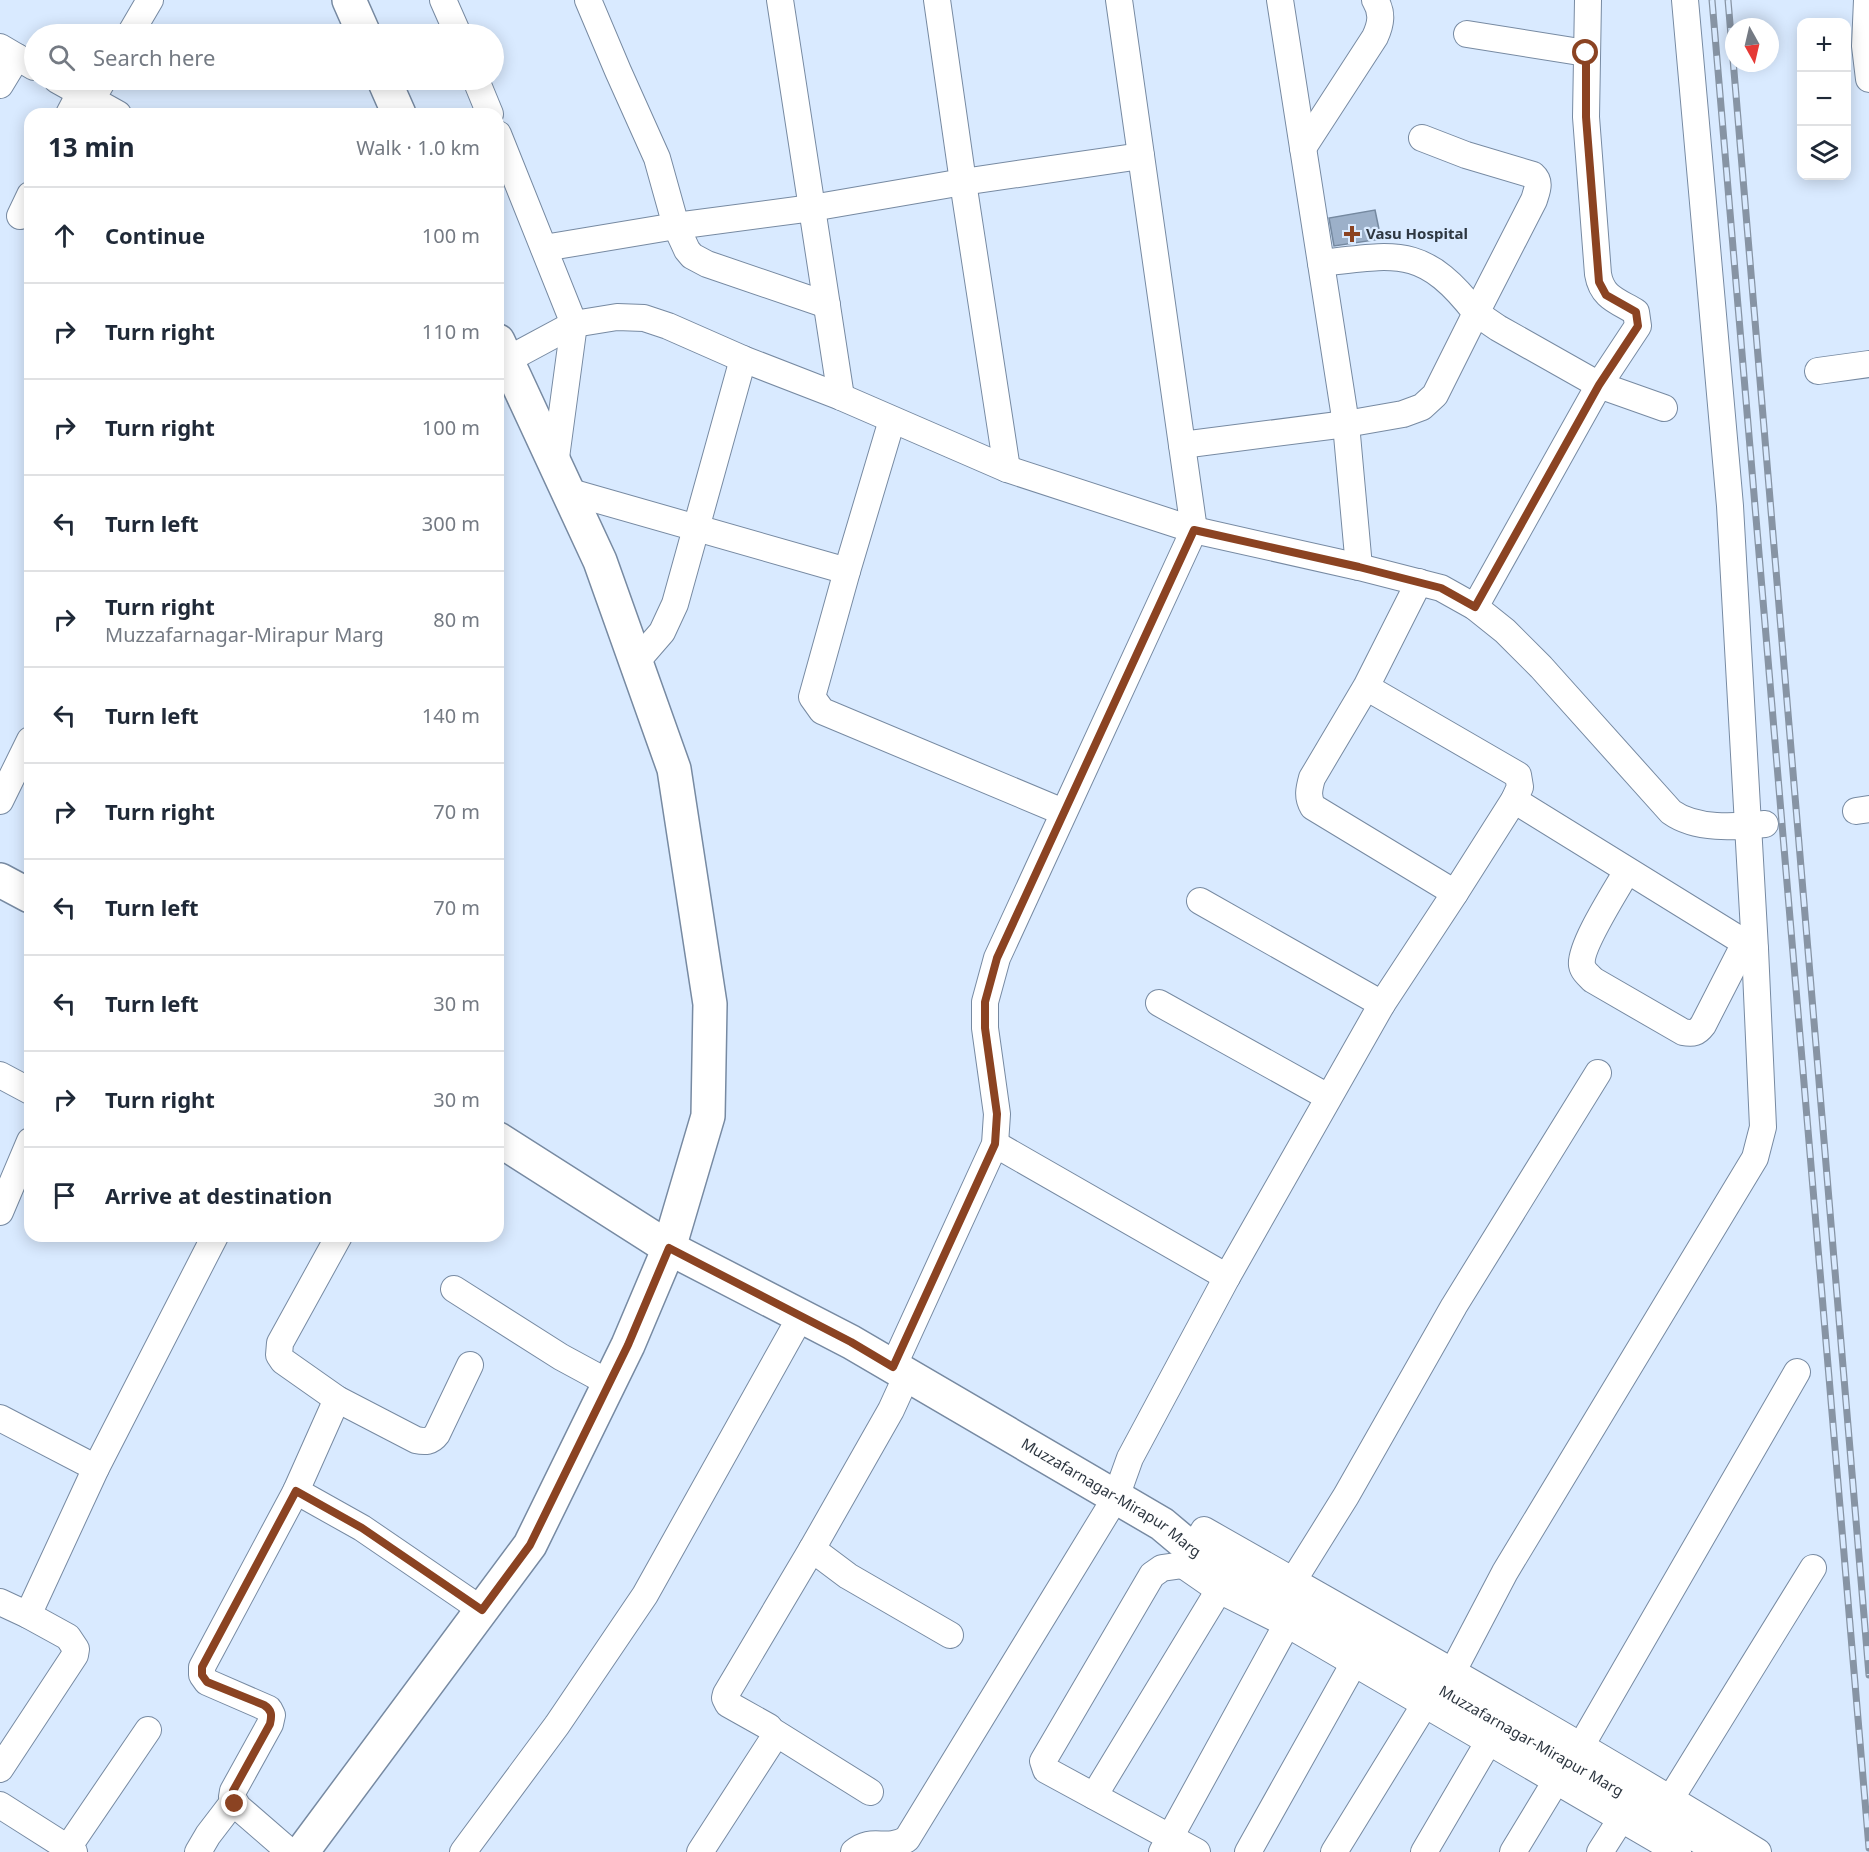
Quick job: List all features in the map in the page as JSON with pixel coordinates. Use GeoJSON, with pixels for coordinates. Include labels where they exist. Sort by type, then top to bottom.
{"type":"FeatureCollection","features":[{"type":"Feature","properties":{"kind":"main road"},"geometry":{"type":"LineString","coordinates":[[350,0],[360,24]]}},
{"type":"Feature","properties":{"kind":"main road"},"geometry":{"type":"LineString","coordinates":[[388,90],[396,108]]}},
{"type":"Feature","properties":{"kind":"main road"},"geometry":{"type":"LineString","coordinates":[[302,1852],[530,1545],[609,1383],[669,1248],[708,1116],[710,1004],[674,769],[600,561],[504,354]]}},
{"type":"Feature","properties":{"kind":"main road"},"geometry":{"type":"LineString","coordinates":[[0,880],[24,893]]}},
{"type":"Feature","properties":{"kind":"main road","name":"Muzzafarnagar-Mirapur Marg"},"geometry":{"type":"LineString","coordinates":[[504,1142],[669,1248],[801,1316],[900,1371],[1162,1524],[1188,1557],[1727,1852]]}},
{"type":"Feature","properties":{"kind":"street"},"geometry":{"type":"LineString","coordinates":[[136,24],[150,0]]}},
{"type":"Feature","properties":{"kind":"street"},"geometry":{"type":"LineString","coordinates":[[443,0],[454,24]]}},
{"type":"Feature","properties":{"kind":"street"},"geometry":{"type":"LineString","coordinates":[[588,0],[657,158],[675,226],[687,250],[699,260],[827,305]]}},
{"type":"Feature","properties":{"kind":"street"},"geometry":{"type":"LineString","coordinates":[[780,0],[841,397]]}},
{"type":"Feature","properties":{"kind":"street"},"geometry":{"type":"LineString","coordinates":[[938,0],[963,182],[1007,468]]}},
{"type":"Feature","properties":{"kind":"street"},"geometry":{"type":"LineString","coordinates":[[870,1792],[729,1704],[725,1696],[891,1410],[900,1371],[995,1144],[997,1114],[985,1028],[987,994],[997,958],[1194,530],[1119,0]]}},
{"type":"Feature","properties":{"kind":"street"},"geometry":{"type":"LineString","coordinates":[[1280,0],[1346,424],[1359,567]]}},
{"type":"Feature","properties":{"kind":"street"},"geometry":{"type":"LineString","coordinates":[[1303,147],[1375,38],[1381,17],[1375,0]]}},
{"type":"Feature","properties":{"kind":"street"},"geometry":{"type":"LineString","coordinates":[[1475,607],[1599,385],[1638,326],[1636,312],[1606,295],[1599,282],[1586,117],[1588,0]]}},
{"type":"Feature","properties":{"kind":"street"},"geometry":{"type":"LineString","coordinates":[[1453,1671],[1505,1572],[1755,1158],[1763,1126],[1750,946],[1756,824],[1685,0]]}},
{"type":"Feature","properties":{"kind":"street"},"geometry":{"type":"LineString","coordinates":[[1867,0],[1865,46],[1869,79]]}},
{"type":"Feature","properties":{"kind":"street"},"geometry":{"type":"LineString","coordinates":[[1467,34],[1586,53]]}},
{"type":"Feature","properties":{"kind":"street"},"geometry":{"type":"LineString","coordinates":[[0,85],[17,57]]}},
{"type":"Feature","properties":{"kind":"street"},"geometry":{"type":"LineString","coordinates":[[480,90],[488,108]]}},
{"type":"Feature","properties":{"kind":"street"},"geometry":{"type":"LineString","coordinates":[[86,96],[107,108]]}},
{"type":"Feature","properties":{"kind":"street"},"geometry":{"type":"LineString","coordinates":[[1182,445],[1346,424],[1403,414],[1422,407],[1435,395],[1534,200],[1538,186],[1537,178],[1533,175],[1466,155],[1422,138]]}},
{"type":"Feature","properties":{"kind":"street"},"geometry":{"type":"LineString","coordinates":[[504,149],[574,324],[561,478],[696,528],[847,571]]}},
{"type":"Feature","properties":{"kind":"street"},"geometry":{"type":"LineString","coordinates":[[544,248],[1141,156]]}},
{"type":"Feature","properties":{"kind":"street"},"geometry":{"type":"LineString","coordinates":[[1321,263],[1382,256],[1415,261],[1433,269],[1446,279],[1476,313],[1498,328],[1599,385],[1664,408]]}},
{"type":"Feature","properties":{"kind":"street"},"geometry":{"type":"LineString","coordinates":[[504,349],[574,324],[617,317],[644,318],[841,397],[1007,468],[1194,530],[1441,588],[1475,607],[1505,631],[1671,812],[1688,821],[1703,824],[1756,824]]}},
{"type":"Feature","properties":{"kind":"street"},"geometry":{"type":"LineString","coordinates":[[636,662],[662,632],[669,620],[743,359]]}},
{"type":"Feature","properties":{"kind":"street"},"geometry":{"type":"LineString","coordinates":[[1818,371],[1869,364]]}},
{"type":"Feature","properties":{"kind":"street"},"geometry":{"type":"LineString","coordinates":[[892,420],[812,697],[822,711],[832,716],[1063,812]]}},
{"type":"Feature","properties":{"kind":"street"},"geometry":{"type":"LineString","coordinates":[[1419,582],[1366,687],[1312,778],[1309,789],[1310,801],[1313,807],[1455,893]]}},
{"type":"Feature","properties":{"kind":"street"},"geometry":{"type":"LineString","coordinates":[[854,1852],[865,1846],[892,1852],[898,1850],[907,1839],[1116,1497],[1130,1458],[1227,1277],[1382,1004],[1514,800],[1520,780],[1514,771],[1366,687]]}},
{"type":"Feature","properties":{"kind":"street"},"geometry":{"type":"LineString","coordinates":[[0,801],[24,752]]}},
{"type":"Feature","properties":{"kind":"street"},"geometry":{"type":"LineString","coordinates":[[1514,800],[1750,946]]}},
{"type":"Feature","properties":{"kind":"street"},"geometry":{"type":"LineString","coordinates":[[1627,871],[1586,945],[1582,965],[1593,980],[1683,1032],[1692,1034],[1699,1031],[1750,946]]}},
{"type":"Feature","properties":{"kind":"street"},"geometry":{"type":"LineString","coordinates":[[1200,901],[1382,1004]]}},
{"type":"Feature","properties":{"kind":"street"},"geometry":{"type":"LineString","coordinates":[[1160,1002],[1328,1097]]}},
{"type":"Feature","properties":{"kind":"street"},"geometry":{"type":"LineString","coordinates":[[1293,1581],[1346,1496],[1454,1306],[1598,1072]]}},
{"type":"Feature","properties":{"kind":"street"},"geometry":{"type":"LineString","coordinates":[[0,1074],[24,1088]]}},
{"type":"Feature","properties":{"kind":"street"},"geometry":{"type":"LineString","coordinates":[[995,1144],[1227,1277]]}},
{"type":"Feature","properties":{"kind":"street"},"geometry":{"type":"LineString","coordinates":[[3,1196],[24,1153]]}},
{"type":"Feature","properties":{"kind":"street"},"geometry":{"type":"LineString","coordinates":[[28,1615],[96,1468],[212,1242]]}},
{"type":"Feature","properties":{"kind":"street"},"geometry":{"type":"LineString","coordinates":[[336,1242],[278,1348],[279,1355],[284,1361],[337,1399],[416,1440],[425,1442],[437,1434],[470,1365]]}},
{"type":"Feature","properties":{"kind":"street"},"geometry":{"type":"LineString","coordinates":[[453,1289],[561,1357],[609,1383]]}},
{"type":"Feature","properties":{"kind":"street"},"geometry":{"type":"LineString","coordinates":[[463,1852],[558,1725],[645,1595],[801,1316]]}},
{"type":"Feature","properties":{"kind":"street"},"geometry":{"type":"LineString","coordinates":[[1581,1746],[1797,1372]]}},
{"type":"Feature","properties":{"kind":"street"},"geometry":{"type":"LineString","coordinates":[[291,1852],[238,1807],[234,1801],[233,1791],[270,1724],[272,1715],[264,1705],[207,1682],[202,1675],[202,1667],[296,1491],[337,1399]]}},
{"type":"Feature","properties":{"kind":"street"},"geometry":{"type":"LineString","coordinates":[[0,1418],[96,1468]]}},
{"type":"Feature","properties":{"kind":"street"},"geometry":{"type":"LineString","coordinates":[[296,1491],[362,1528],[482,1610]]}},
{"type":"Feature","properties":{"kind":"street"},"geometry":{"type":"LineString","coordinates":[[1197,1852],[1165,1845],[1094,1796],[1046,1770],[1043,1761],[1152,1575],[1188,1557],[1204,1530],[1453,1671],[1671,1798],[1758,1852]]}},
{"type":"Feature","properties":{"kind":"street"},"geometry":{"type":"LineString","coordinates":[[812,1549],[848,1576],[950,1635]]}},
{"type":"Feature","properties":{"kind":"street"},"geometry":{"type":"LineString","coordinates":[[1188,1557],[1219,1590],[1287,1624],[1678,1852]]}},
{"type":"Feature","properties":{"kind":"street"},"geometry":{"type":"LineString","coordinates":[[1671,1798],[1813,1568]]}},
{"type":"Feature","properties":{"kind":"street"},"geometry":{"type":"LineString","coordinates":[[1094,1796],[1219,1590]]}},
{"type":"Feature","properties":{"kind":"street"},"geometry":{"type":"LineString","coordinates":[[0,1602],[68,1637],[76,1649],[75,1655],[0,1770]]}},
{"type":"Feature","properties":{"kind":"street"},"geometry":{"type":"LineString","coordinates":[[1165,1845],[1287,1624]]}},
{"type":"Feature","properties":{"kind":"street"},"geometry":{"type":"LineString","coordinates":[[1248,1852],[1354,1663]]}},
{"type":"Feature","properties":{"kind":"street"},"geometry":{"type":"LineString","coordinates":[[1334,1852],[1425,1704]]}},
{"type":"Feature","properties":{"kind":"street"},"geometry":{"type":"LineString","coordinates":[[0,1805],[69,1851],[148,1730]]}},
{"type":"Feature","properties":{"kind":"street"},"geometry":{"type":"LineString","coordinates":[[700,1852],[774,1739],[774,1732]]}},
{"type":"Feature","properties":{"kind":"street"},"geometry":{"type":"LineString","coordinates":[[1424,1852],[1489,1742]]}},
{"type":"Feature","properties":{"kind":"street"},"geometry":{"type":"LineString","coordinates":[[1513,1852],[1556,1781]]}},
{"type":"Feature","properties":{"kind":"street"},"geometry":{"type":"LineString","coordinates":[[198,1852],[234,1801]]}},
{"type":"Feature","properties":{"kind":"street"},"geometry":{"type":"LineString","coordinates":[[1600,1852],[1621,1819]]}},
{"type":"Feature","properties":{"kind":"building"},"geometry":{"type":"Polygon","coordinates":[[[1375,210],[1381,239],[1334,246],[1329,218],[1375,210]]]}},
{"type":"Feature","properties":{"kind":"railway"},"geometry":{"type":"LineString","coordinates":[[1712,0],[1869,1848]]}},
{"type":"Feature","properties":{"kind":"railway"},"geometry":{"type":"LineString","coordinates":[[1728,0],[1869,1675]]}},
{"type":"Feature","properties":{"kind":"place","name":"Vasu Hospital"},"geometry":{"type":"Point","coordinates":[1352,234]}},
{"type":"Feature","properties":{"kind":"route"},"geometry":{"type":"LineString","coordinates":[[235,1804],[232,1797],[233,1791],[270,1724],[272,1715],[264,1705],[223,1690],[204,1680],[202,1667],[296,1491],[362,1528],[482,1610],[530,1545],[628,1345],[669,1248],[851,1342],[893,1367],[995,1144],[997,1114],[985,1028],[985,1002],[997,958],[1194,530],[1441,588],[1475,607],[1599,385],[1638,326],[1636,312],[1606,295],[1599,282],[1586,117],[1586,53]]}}]}
